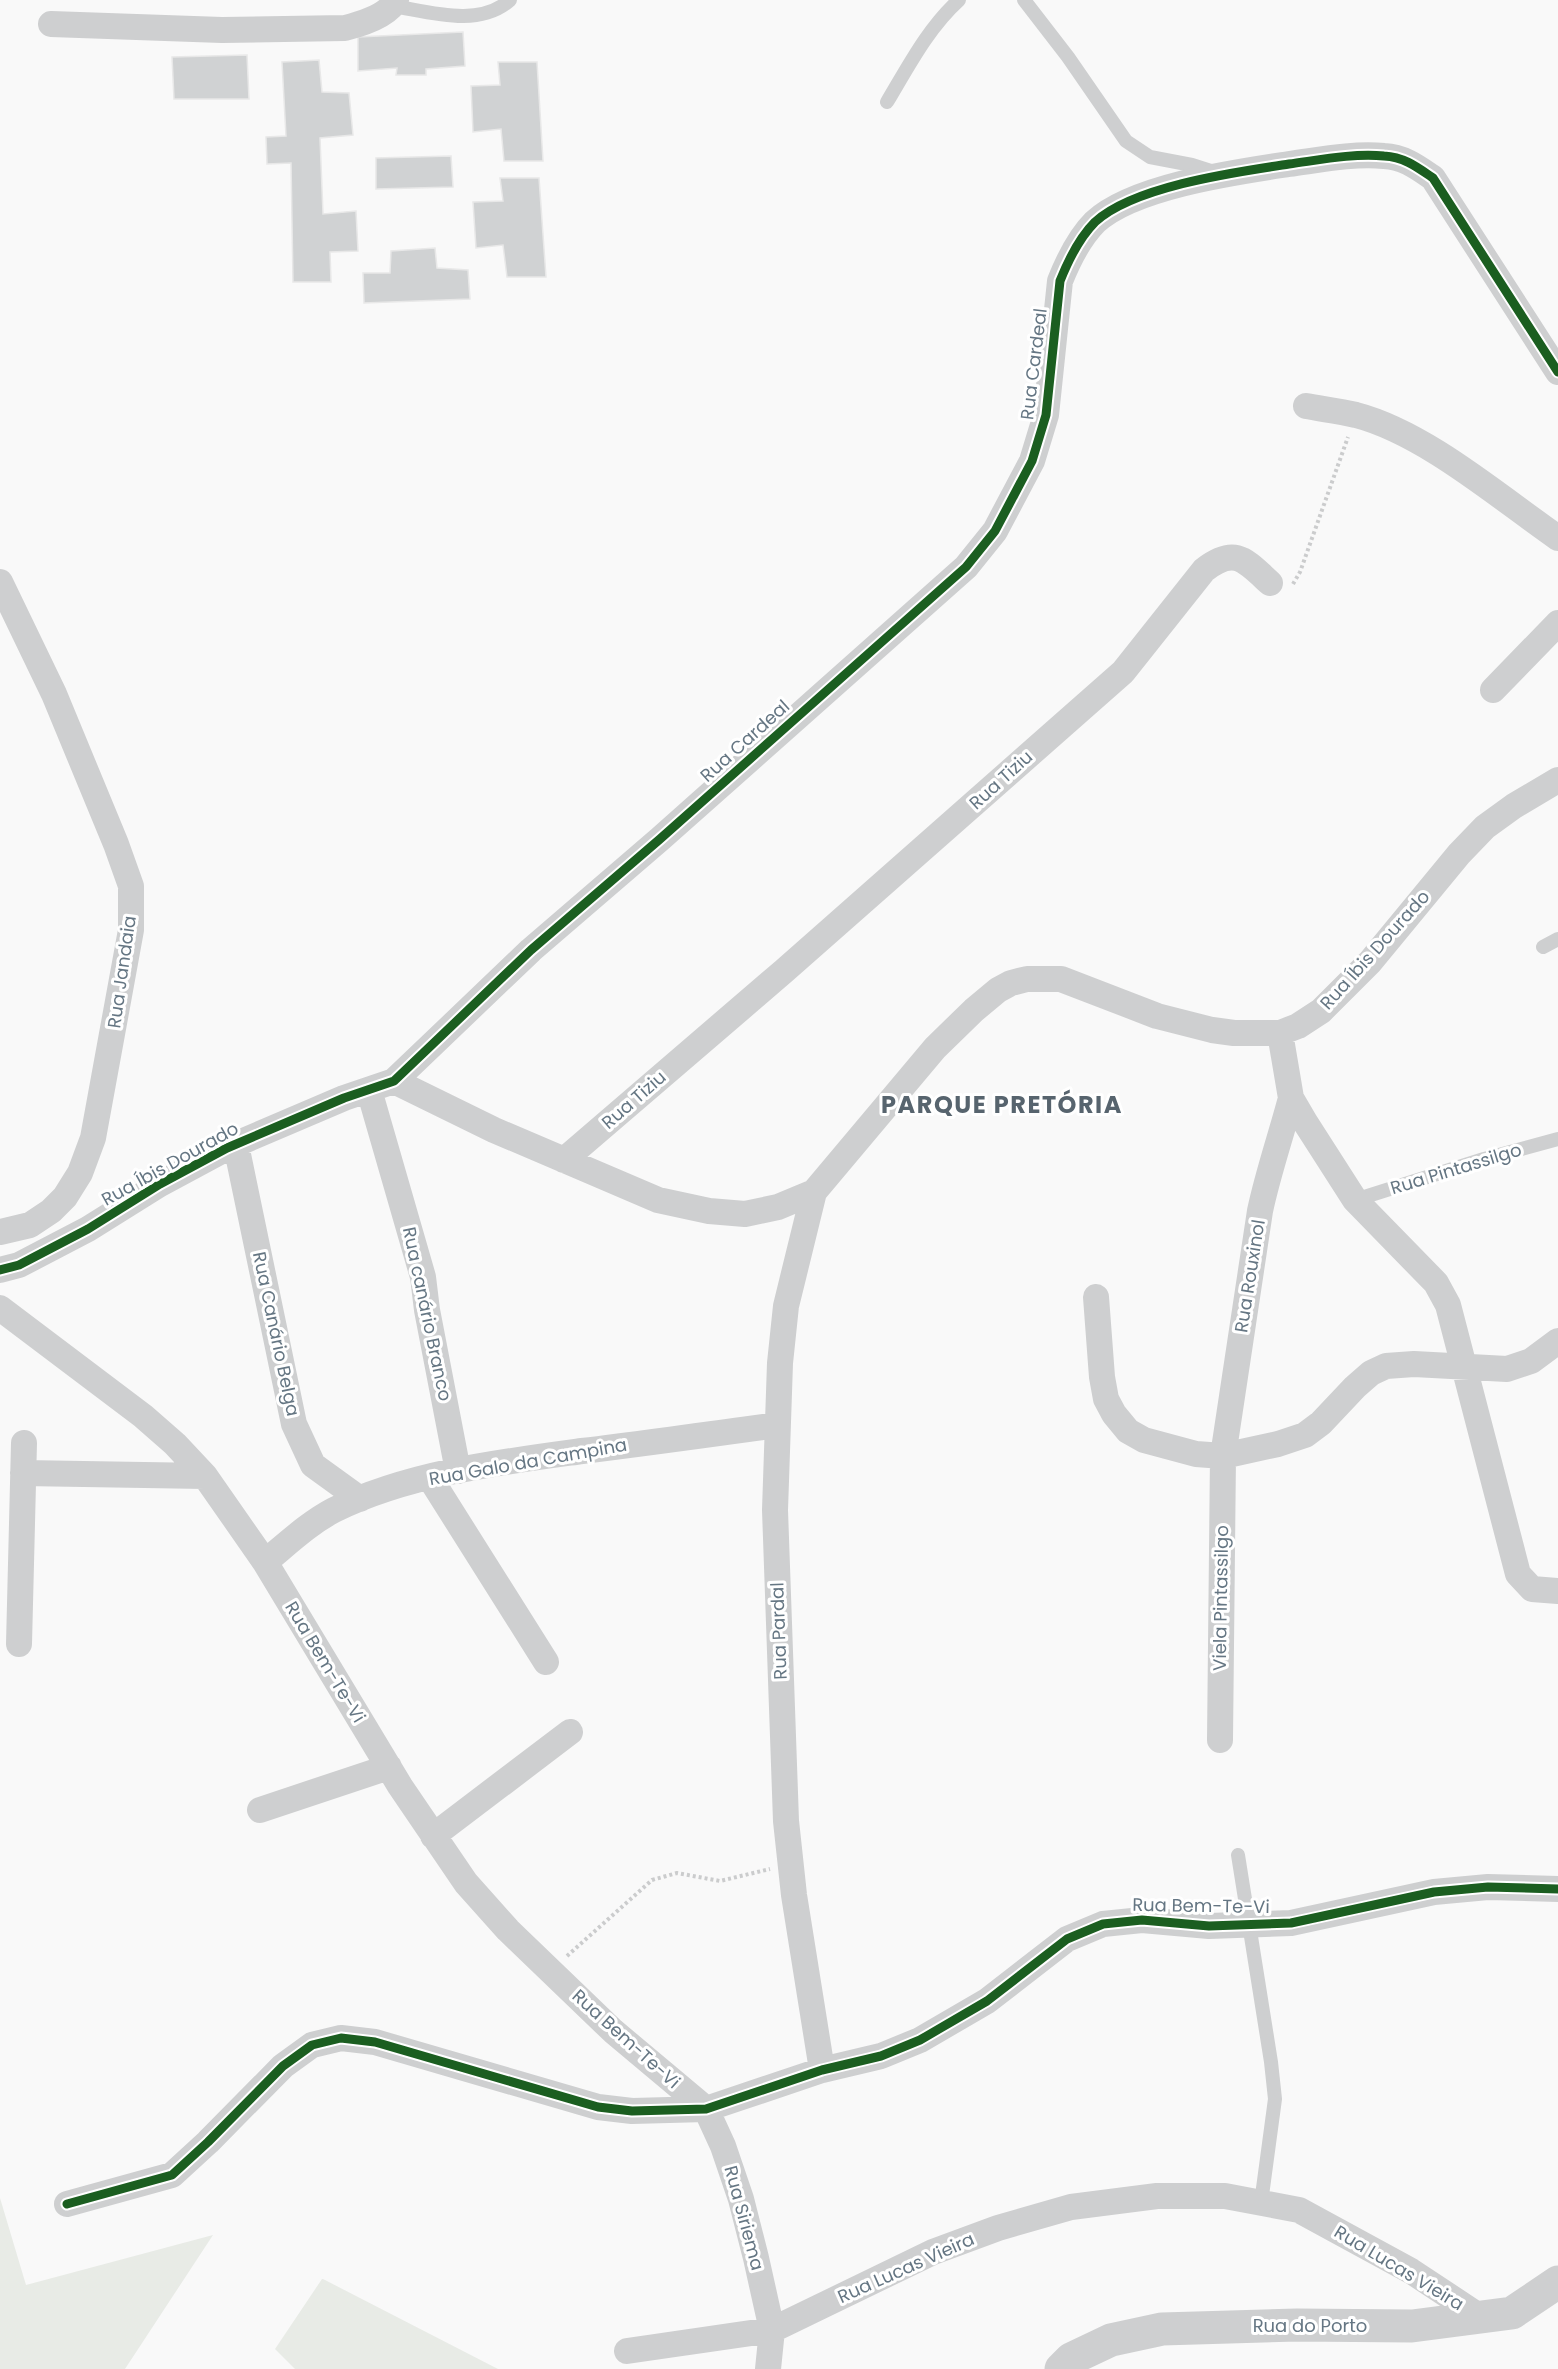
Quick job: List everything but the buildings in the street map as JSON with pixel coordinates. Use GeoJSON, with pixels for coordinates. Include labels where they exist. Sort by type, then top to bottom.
{"type":"FeatureCollection","features":[{"type":"Feature","properties":{"kind":"street"},"geometry":{"type":"LineString","coordinates":[[51,24],[222,30],[345,28],[363,23],[395,3]]}},
{"type":"Feature","properties":{"kind":"street","name":"Rua Cardeal"},"geometry":{"type":"LineString","coordinates":[[394,1081],[531,950],[660,839],[966,567],[995,531],[1032,461],[1046,415],[1060,281],[1083,237],[1095,222],[1117,208],[1144,195],[1222,174],[1353,156],[1384,156],[1410,162],[1433,178],[1558,372]]}},
{"type":"Feature","properties":{"kind":"street"},"geometry":{"type":"LineString","coordinates":[[1306,406],[1357,415],[1398,431],[1439,453],[1558,538]]}},
{"type":"Feature","properties":{"kind":"street","name":"Rua Tiziu"},"geometry":{"type":"LineString","coordinates":[[564,1160],[784,971],[1123,672],[1204,570],[1217,560],[1228,556],[1245,560],[1270,583]]}},
{"type":"Feature","properties":{"kind":"street","name":"Rua Jandaia"},"geometry":{"type":"LineString","coordinates":[[0,582],[54,694],[131,886],[131,930],[93,1138],[80,1173],[65,1197],[51,1211],[30,1225],[0,1232]]}},
{"type":"Feature","properties":{"kind":"street"},"geometry":{"type":"LineString","coordinates":[[1493,690],[1558,623]]}},
{"type":"Feature","properties":{"kind":"street","name":"Rua Íbis Dourado"},"geometry":{"type":"LineString","coordinates":[[0,1270],[19,1265],[88,1228],[160,1184],[236,1145],[344,1098],[394,1081],[494,1130],[658,1200],[709,1211],[745,1214],[778,1207],[814,1192],[935,1048],[974,1010],[998,990],[1011,983],[1027,979],[1061,979],[1157,1016],[1234,1034],[1280,1033],[1306,1021],[1337,996],[1370,962],[1459,854],[1485,827],[1514,806],[1558,780]]}},
{"type":"Feature","properties":{"kind":"street"},"geometry":{"type":"LineString","coordinates":[[1280,1033],[1291,1098],[1355,1200],[1436,1283],[1448,1305],[1518,1574],[1532,1589],[1558,1591]]}},
{"type":"Feature","properties":{"kind":"street","name":"Rua canário Branco"},"geometry":{"type":"LineString","coordinates":[[369,1090],[423,1277],[427,1310],[458,1471]]}},
{"type":"Feature","properties":{"kind":"street","name":"Rua Rouxinol"},"geometry":{"type":"LineString","coordinates":[[1223,1456],[1260,1211],[1265,1185],[1291,1098]]}},
{"type":"Feature","properties":{"kind":"street","name":"Rua Canário Belga"},"geometry":{"type":"LineString","coordinates":[[236,1145],[294,1424],[313,1464],[360,1499]]}},
{"type":"Feature","properties":{"kind":"street","name":"Rua Pardal"},"geometry":{"type":"LineString","coordinates":[[814,1192],[786,1306],[780,1363],[775,1510],[786,1821],[822,2070]]}},
{"type":"Feature","properties":{"kind":"street"},"geometry":{"type":"LineString","coordinates":[[1096,1297],[1102,1377],[1106,1399],[1114,1414],[1128,1431],[1144,1440],[1179,1451],[1223,1456],[1278,1444],[1305,1435],[1321,1423],[1371,1373],[1386,1366],[1463,1365],[1507,1369],[1531,1361],[1558,1341]]}},
{"type":"Feature","properties":{"kind":"street","name":"Rua Bem-Te-Vi"},"geometry":{"type":"LineString","coordinates":[[0,1308],[143,1416],[175,1444],[205,1476],[265,1562],[388,1767],[466,1883],[508,1930],[613,2031],[706,2109],[822,2070],[881,2056],[920,2040],[987,2001],[1067,1939],[1103,1924],[1142,1920],[1209,1926],[1291,1923],[1391,1899],[1434,1892],[1488,1887],[1558,1889]]}},
{"type":"Feature","properties":{"kind":"street","name":"Rua Galo da Campina"},"geometry":{"type":"LineString","coordinates":[[265,1562],[301,1532],[333,1511],[375,1492],[458,1471],[543,1456],[777,1425]]}},
{"type":"Feature","properties":{"kind":"street"},"geometry":{"type":"LineString","coordinates":[[19,1644],[24,1443]]}},
{"type":"Feature","properties":{"kind":"street","name":"Viela Pintassilgo"},"geometry":{"type":"LineString","coordinates":[[1220,1740],[1223,1456]]}},
{"type":"Feature","properties":{"kind":"street"},"geometry":{"type":"LineString","coordinates":[[23,1473],[205,1476]]}},
{"type":"Feature","properties":{"kind":"street"},"geometry":{"type":"LineString","coordinates":[[430,1478],[546,1662]]}},
{"type":"Feature","properties":{"kind":"street"},"geometry":{"type":"LineString","coordinates":[[433,1836],[570,1732]]}},
{"type":"Feature","properties":{"kind":"street"},"geometry":{"type":"LineString","coordinates":[[260,1810],[388,1767]]}},
{"type":"Feature","properties":{"kind":"street"},"geometry":{"type":"LineString","coordinates":[[67,2204],[172,2175],[283,2066],[312,2045],[341,2038],[375,2042],[598,2107],[632,2111],[706,2109]]}},
{"type":"Feature","properties":{"kind":"street","name":"Rua Siriema"},"geometry":{"type":"LineString","coordinates":[[706,2109],[723,2146],[741,2199],[772,2330],[768,2369]]}},
{"type":"Feature","properties":{"kind":"street","name":"Rua Lucas Vieira"},"geometry":{"type":"LineString","coordinates":[[627,2351],[772,2330],[933,2252],[998,2228],[1071,2206],[1157,2196],[1225,2196],[1299,2210],[1411,2271],[1482,2318]]}},
{"type":"Feature","properties":{"kind":"street","name":"Rua do Porto"},"geometry":{"type":"LineString","coordinates":[[1061,2369],[1071,2359],[1111,2340],[1162,2329],[1297,2325],[1412,2326],[1512,2313],[1558,2282]]}},
{"type":"Feature","properties":{"kind":"lane"},"geometry":{"type":"LineString","coordinates":[[395,3],[433,13],[470,16],[488,13],[503,7],[510,0]]}},
{"type":"Feature","properties":{"kind":"lane"},"geometry":{"type":"LineString","coordinates":[[887,102],[921,45],[946,12],[959,0]]}},
{"type":"Feature","properties":{"kind":"lane"},"geometry":{"type":"LineString","coordinates":[[1024,0],[1068,57],[1126,141],[1150,157],[1192,165],[1222,174]]}},
{"type":"Feature","properties":{"kind":"lane"},"geometry":{"type":"LineString","coordinates":[[1543,947],[1558,939]]}},
{"type":"Feature","properties":{"kind":"lane","name":"Rua Pintassilgo"},"geometry":{"type":"LineString","coordinates":[[1355,1200],[1484,1159],[1558,1139]]}},
{"type":"Feature","properties":{"kind":"lane"},"geometry":{"type":"LineString","coordinates":[[1238,1855],[1275,2099],[1261,2203]]}},
{"type":"Feature","properties":{"kind":"path"},"geometry":{"type":"LineString","coordinates":[[1270,583],[1284,588],[1290,587],[1300,573],[1357,415]]}},
{"type":"Feature","properties":{"kind":"path"},"geometry":{"type":"LineString","coordinates":[[550,1971],[652,1880],[677,1872],[720,1881],[791,1864]]}},
{"type":"Feature","properties":{"kind":"shaded area"},"geometry":{"type":"Polygon","coordinates":[[[0,2198],[26,2285],[213,2235],[125,2369],[0,2369],[0,2198]]]}},
{"type":"Feature","properties":{"kind":"shaded area"},"geometry":{"type":"Polygon","coordinates":[[[322,2279],[498,2369],[295,2369],[275,2349],[322,2279]]]}},
{"type":"Feature","properties":{"kind":"cycle path"},"geometry":{"type":"LineString","coordinates":[[0,1270],[19,1265],[88,1229],[160,1184],[227,1148],[344,1098],[394,1081],[531,950],[660,839],[966,567],[995,531],[1032,461],[1046,415],[1060,281],[1084,235],[1095,222],[1112,210],[1160,190],[1242,171],[1348,156],[1372,155],[1404,160],[1433,178],[1558,372]]}},
{"type":"Feature","properties":{"kind":"cycle path"},"geometry":{"type":"LineString","coordinates":[[67,2204],[172,2175],[283,2066],[312,2045],[341,2038],[375,2042],[598,2107],[632,2111],[706,2109],[822,2070],[881,2056],[920,2040],[987,2001],[1067,1939],[1103,1924],[1142,1920],[1209,1926],[1291,1923],[1434,1892],[1488,1887],[1558,1889]]}},
{"type":"Feature","properties":{"kind":"district","name":"PARQUE PRETÓRIA"},"geometry":{"type":"Point","coordinates":[1002,1105]}}]}
